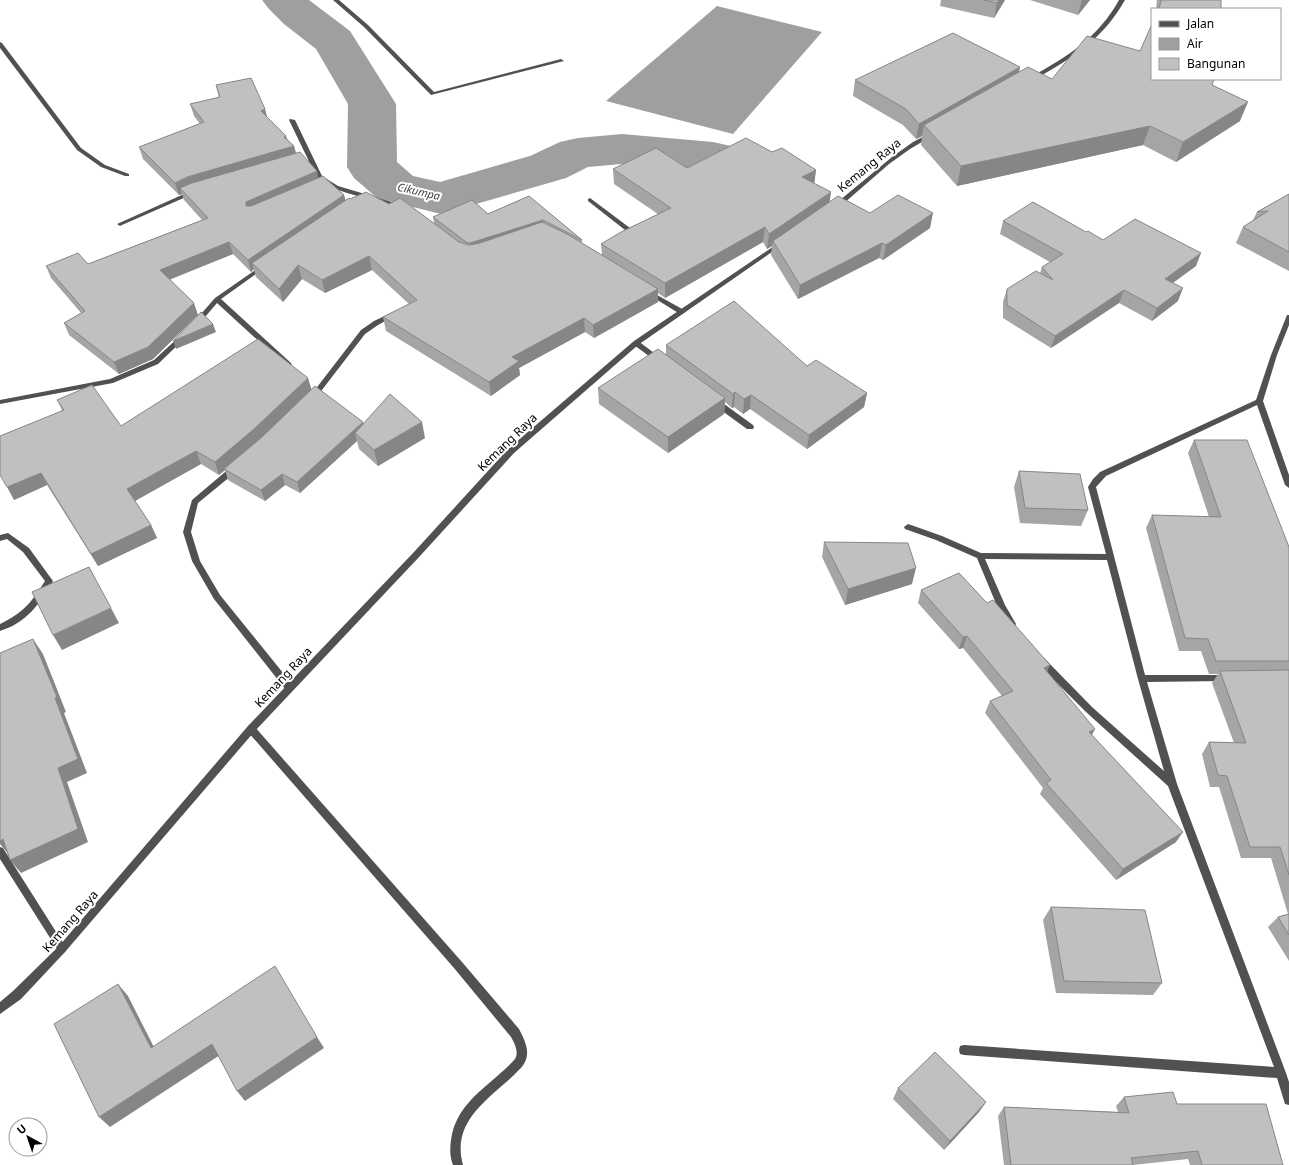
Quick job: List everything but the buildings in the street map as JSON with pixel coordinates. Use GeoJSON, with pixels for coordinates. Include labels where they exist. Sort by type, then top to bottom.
{"type":"FeatureCollection","features":[{"type":"Feature","properties":{"kind":"street"},"geometry":{"type":"LineString","coordinates":[[336,0],[366,26],[433,94],[561,61]]}},
{"type":"Feature","properties":{"kind":"street"},"geometry":{"type":"LineString","coordinates":[[1030,80],[1079,51],[1099,33],[1114,16],[1122,0]]}},
{"type":"Feature","properties":{"kind":"street"},"geometry":{"type":"LineString","coordinates":[[0,44],[79,149],[103,166],[127,175]]}},
{"type":"Feature","properties":{"kind":"street"},"geometry":{"type":"LineString","coordinates":[[292,120],[319,177],[326,184],[335,188],[390,202],[408,210]]}},
{"type":"Feature","properties":{"kind":"street","name":"Kemang Raya"},"geometry":{"type":"LineString","coordinates":[[830,210],[850,197],[873,174],[906,149],[933,134]]}},
{"type":"Feature","properties":{"kind":"street"},"geometry":{"type":"LineString","coordinates":[[303,160],[311,158]]}},
{"type":"Feature","properties":{"kind":"street"},"geometry":{"type":"LineString","coordinates":[[319,187],[326,184]]}},
{"type":"Feature","properties":{"kind":"street"},"geometry":{"type":"LineString","coordinates":[[120,224],[200,190]]}},
{"type":"Feature","properties":{"kind":"street"},"geometry":{"type":"LineString","coordinates":[[590,200],[628,229],[628,237],[621,243]]}},
{"type":"Feature","properties":{"kind":"street","name":"Kemang Raya"},"geometry":{"type":"LineString","coordinates":[[0,1009],[17,995],[62,949],[251,729],[289,687],[417,554],[511,452],[636,343],[785,241]]}},
{"type":"Feature","properties":{"kind":"street"},"geometry":{"type":"LineString","coordinates":[[0,402],[111,381],[156,362],[188,331],[217,299],[269,263]]}},
{"type":"Feature","properties":{"kind":"street"},"geometry":{"type":"LineString","coordinates":[[641,288],[682,312]]}},
{"type":"Feature","properties":{"kind":"street"},"geometry":{"type":"LineString","coordinates":[[217,299],[296,371]]}},
{"type":"Feature","properties":{"kind":"street"},"geometry":{"type":"LineString","coordinates":[[307,402],[315,389],[363,332],[376,323],[399,312]]}},
{"type":"Feature","properties":{"kind":"street"},"geometry":{"type":"LineString","coordinates":[[1289,317],[1274,355],[1259,401],[1289,485]]}},
{"type":"Feature","properties":{"kind":"street"},"geometry":{"type":"LineString","coordinates":[[636,343],[667,366]]}},
{"type":"Feature","properties":{"kind":"street"},"geometry":{"type":"LineString","coordinates":[[712,399],[750,427]]}},
{"type":"Feature","properties":{"kind":"street"},"geometry":{"type":"LineString","coordinates":[[1259,401],[1103,474],[1092,487],[1142,679],[1172,784],[1281,1073],[1289,1100]]}},
{"type":"Feature","properties":{"kind":"street"},"geometry":{"type":"LineString","coordinates":[[240,464],[195,502],[187,532],[196,561],[217,597],[289,687]]}},
{"type":"Feature","properties":{"kind":"street"},"geometry":{"type":"LineString","coordinates":[[908,527],[939,538],[980,556],[1111,557]]}},
{"type":"Feature","properties":{"kind":"street"},"geometry":{"type":"LineString","coordinates":[[0,538],[8,536],[26,550],[49,581],[37,603],[27,613],[0,628]]}},
{"type":"Feature","properties":{"kind":"street"},"geometry":{"type":"LineString","coordinates":[[980,556],[1001,606],[1017,632]]}},
{"type":"Feature","properties":{"kind":"street"},"geometry":{"type":"LineString","coordinates":[[1036,655],[1109,730],[1172,784]]}},
{"type":"Feature","properties":{"kind":"street"},"geometry":{"type":"LineString","coordinates":[[1142,679],[1235,678]]}},
{"type":"Feature","properties":{"kind":"street"},"geometry":{"type":"LineString","coordinates":[[251,729],[458,965],[515,1033],[520,1042],[522,1052],[521,1059],[499,1082],[475,1102],[465,1114],[458,1132],[455,1147],[458,1165]]}},
{"type":"Feature","properties":{"kind":"street"},"geometry":{"type":"LineString","coordinates":[[0,851],[62,949]]}},
{"type":"Feature","properties":{"kind":"street"},"geometry":{"type":"LineString","coordinates":[[964,1050],[1281,1073]]}},
{"type":"Feature","properties":{"kind":"water"},"geometry":{"type":"Polygon","coordinates":[[[717,6],[822,32],[733,134],[606,101],[717,6]]]}},
{"type":"Feature","properties":{"kind":"waterway","name":"Cikumpa"},"geometry":{"type":"LineString","coordinates":[[284,0],[300,15],[334,41],[372,104],[372,167],[395,187],[441,198],[548,167],[578,153],[622,149],[713,157]]}}]}
